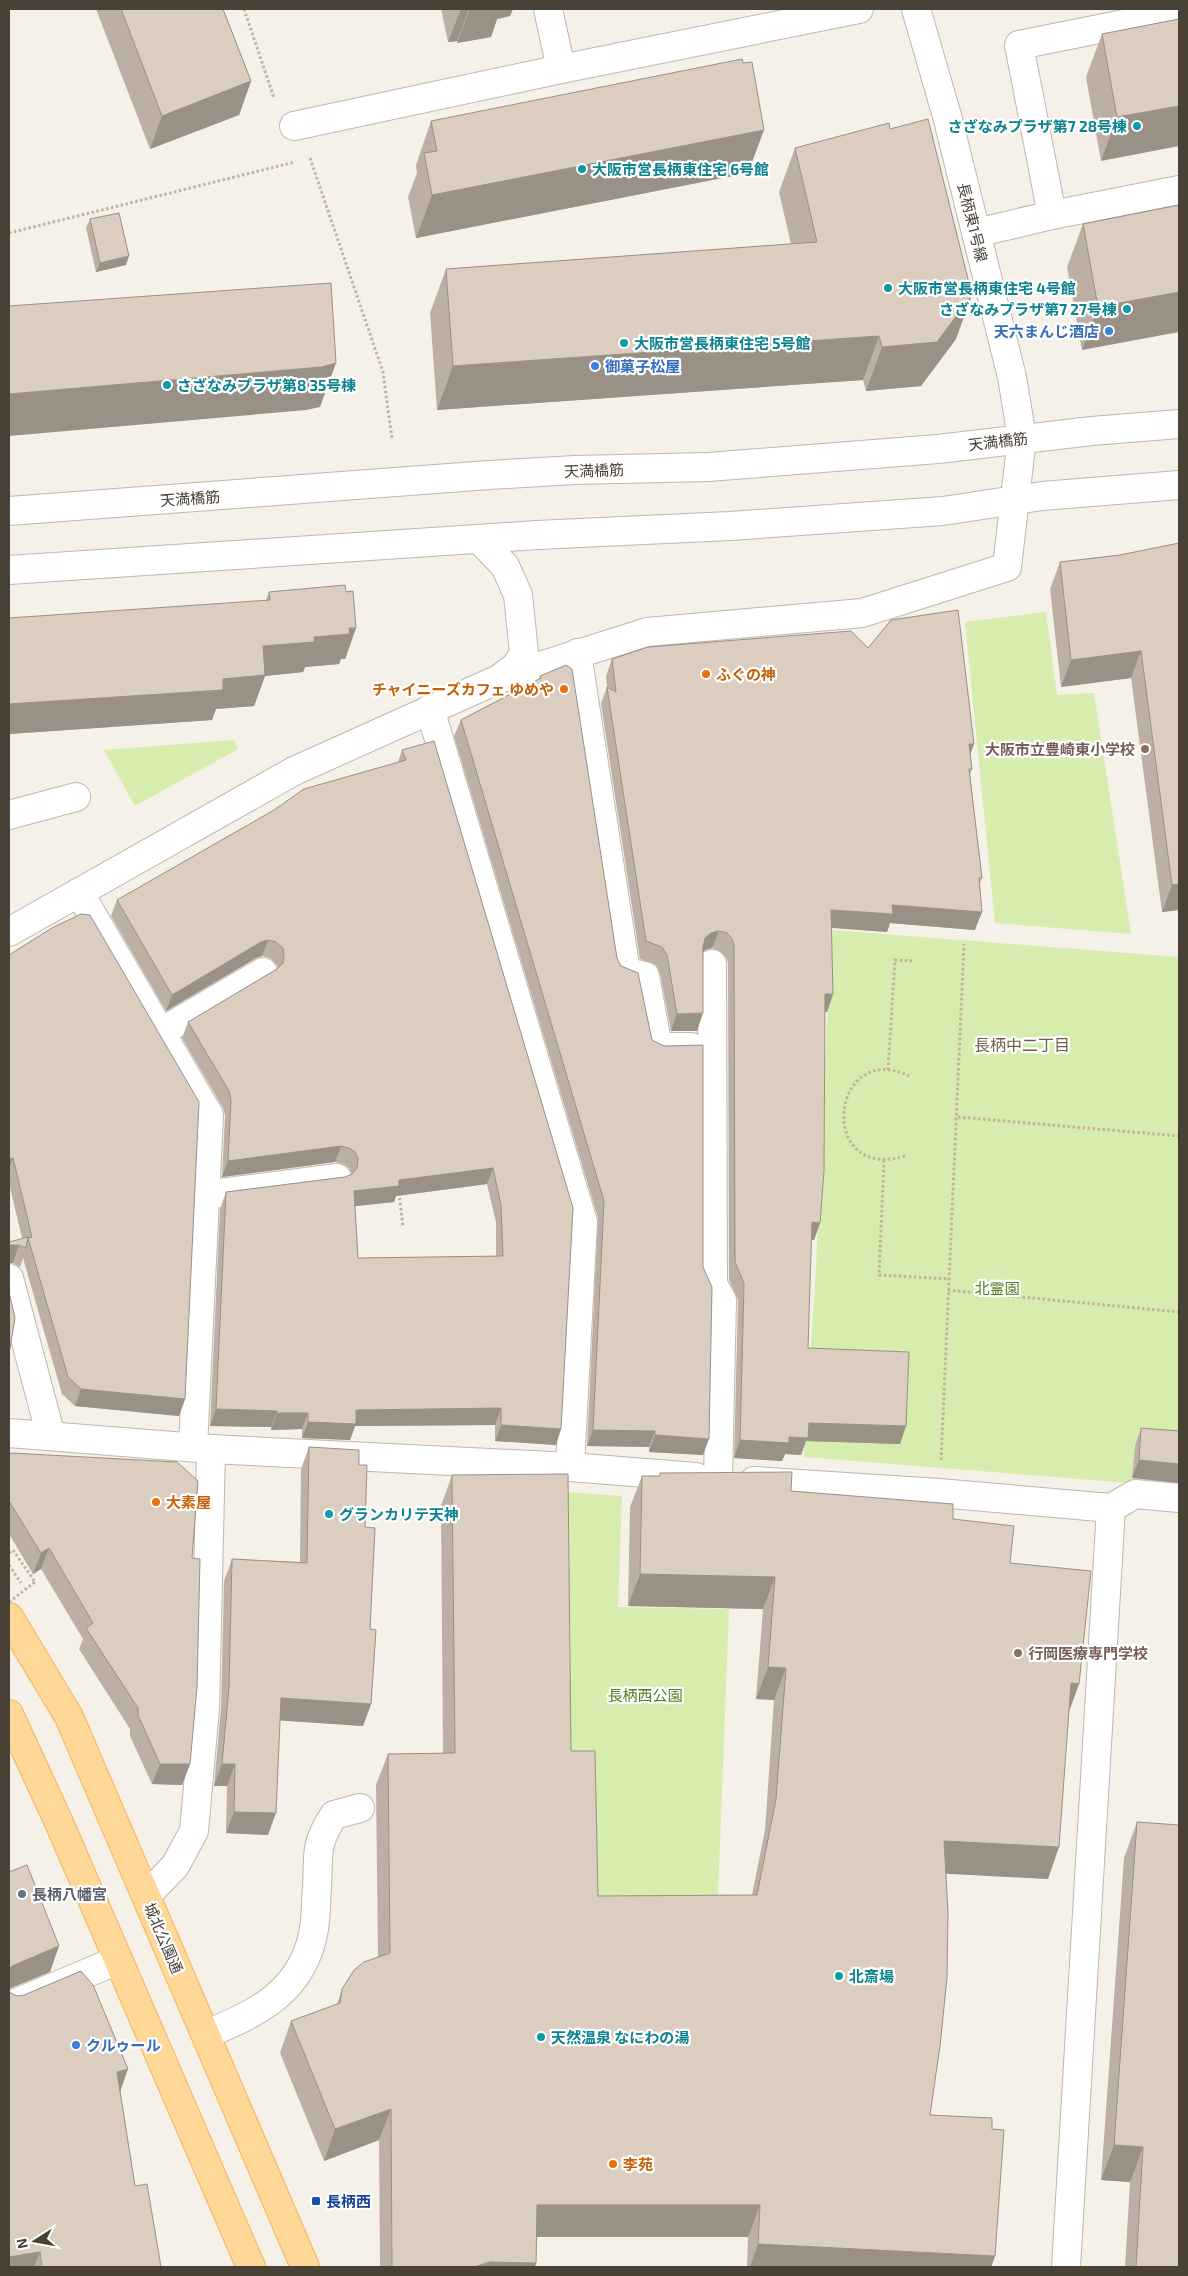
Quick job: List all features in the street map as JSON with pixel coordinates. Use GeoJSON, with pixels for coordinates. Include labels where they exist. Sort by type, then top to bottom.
{"type":"FeatureCollection","features":[{"type":"Feature","properties":{"kind":"main road","name":"城北公園通"},"geometry":{"type":"LineString","coordinates":[[9,1617],[69,1716],[305,2267]]}},
{"type":"Feature","properties":{"kind":"main road"},"geometry":{"type":"LineString","coordinates":[[9,1714],[18,1754],[118,1960],[251,2267]]}},
{"type":"Feature","properties":{"kind":"street"},"geometry":{"type":"LineString","coordinates":[[548,9],[561,69]]}},
{"type":"Feature","properties":{"kind":"street"},"geometry":{"type":"LineString","coordinates":[[294,126],[561,69],[859,9]]}},
{"type":"Feature","properties":{"kind":"street","name":"長柄東1号線"},"geometry":{"type":"LineString","coordinates":[[577,652],[647,632],[862,613],[1006,567],[1022,438],[1012,377],[947,116],[916,9]]}},
{"type":"Feature","properties":{"kind":"street"},"geometry":{"type":"LineString","coordinates":[[1052,215],[1019,45],[1179,13]]}},
{"type":"Feature","properties":{"kind":"street"},"geometry":{"type":"LineString","coordinates":[[976,233],[1052,215],[1179,190]]}},
{"type":"Feature","properties":{"kind":"street","name":"天満橋筋"},"geometry":{"type":"LineString","coordinates":[[9,512],[489,475],[575,470],[708,467],[938,449],[1022,438],[1179,424]]}},
{"type":"Feature","properties":{"kind":"street"},"geometry":{"type":"LineString","coordinates":[[9,570],[933,512],[1042,496],[1179,485]]}},
{"type":"Feature","properties":{"kind":"street"},"geometry":{"type":"LineString","coordinates":[[480,540],[505,566],[518,595],[524,653],[516,666],[499,679]]}},
{"type":"Feature","properties":{"kind":"street"},"geometry":{"type":"LineString","coordinates":[[9,932],[294,771],[499,679],[577,652],[626,972],[645,976],[658,1047],[712,1046]]}},
{"type":"Feature","properties":{"kind":"street"},"geometry":{"type":"LineString","coordinates":[[430,709],[583,1222],[570,1467]]}},
{"type":"Feature","properties":{"kind":"street"},"geometry":{"type":"LineString","coordinates":[[9,815],[76,797]]}},
{"type":"Feature","properties":{"kind":"street"},"geometry":{"type":"LineString","coordinates":[[79,892],[209,1115],[204,1195],[202,1448],[205,1709],[194,1831],[175,1866],[146,1896]]}},
{"type":"Feature","properties":{"kind":"street"},"geometry":{"type":"LineString","coordinates":[[712,964],[712,1284],[722,1300],[718,1478]]}},
{"type":"Feature","properties":{"kind":"street"},"geometry":{"type":"LineString","coordinates":[[161,1032],[263,972]]}},
{"type":"Feature","properties":{"kind":"street"},"geometry":{"type":"LineString","coordinates":[[204,1195],[337,1178]]}},
{"type":"Feature","properties":{"kind":"street"},"geometry":{"type":"LineString","coordinates":[[9,1278],[51,1436]]}},
{"type":"Feature","properties":{"kind":"street"},"geometry":{"type":"LineString","coordinates":[[9,1433],[202,1448],[570,1467],[939,1493],[1110,1508],[1135,1494],[1179,1498]]}},
{"type":"Feature","properties":{"kind":"street"},"geometry":{"type":"LineString","coordinates":[[1066,2267],[1110,1508]]}},
{"type":"Feature","properties":{"kind":"street"},"geometry":{"type":"LineString","coordinates":[[206,2034],[240,2021],[272,2002],[292,1980],[307,1955],[314,1928],[316,1857],[323,1832],[334,1815],[360,1808]]}},
{"type":"Feature","properties":{"kind":"street"},"geometry":{"type":"LineString","coordinates":[[9,2006],[118,1960]]}},
{"type":"Feature","properties":{"kind":"path"},"geometry":{"type":"LineString","coordinates":[[244,9],[280,113],[294,126],[311,159],[383,372],[392,439]]}},
{"type":"Feature","properties":{"kind":"path"},"geometry":{"type":"LineString","coordinates":[[9,233],[311,159]]}},
{"type":"Feature","properties":{"kind":"path"},"geometry":{"type":"LineString","coordinates":[[939,1493],[958,1116],[964,944]]}},
{"type":"Feature","properties":{"kind":"path"},"geometry":{"type":"LineString","coordinates":[[888,1070],[895,960],[913,960]]}},
{"type":"Feature","properties":{"kind":"path"},"geometry":{"type":"LineString","coordinates":[[905,1156],[884,1160],[871,1157],[860,1151],[844,1131],[842,1118],[847,1093],[865,1075],[877,1070],[888,1070],[909,1076]]}},
{"type":"Feature","properties":{"kind":"path"},"geometry":{"type":"LineString","coordinates":[[958,1116],[1179,1136]]}},
{"type":"Feature","properties":{"kind":"path"},"geometry":{"type":"LineString","coordinates":[[884,1160],[879,1275],[950,1280]]}},
{"type":"Feature","properties":{"kind":"path"},"geometry":{"type":"LineString","coordinates":[[398,1189],[403,1227]]}},
{"type":"Feature","properties":{"kind":"path"},"geometry":{"type":"LineString","coordinates":[[948,1290],[1179,1312]]}},
{"type":"Feature","properties":{"kind":"path"},"geometry":{"type":"LineString","coordinates":[[9,1553],[13,1550],[35,1582],[9,1602]]}},
{"type":"Feature","properties":{"kind":"path"},"geometry":{"type":"LineString","coordinates":[[9,1565],[28,1595]]}},
{"type":"Feature","properties":{"kind":"green space"},"geometry":{"type":"Polygon","coordinates":[[[1046,612],[1057,695],[1094,693],[1131,934],[995,923],[965,622],[1046,612]]]}},
{"type":"Feature","properties":{"kind":"green space"},"geometry":{"type":"Polygon","coordinates":[[[234,740],[238,749],[135,806],[104,750],[234,740]]]}},
{"type":"Feature","properties":{"kind":"green space","name":"北霊園"},"geometry":{"type":"Polygon","coordinates":[[[831,930],[1179,957],[1179,1487],[804,1457],[816,1269],[831,930]]]}},
{"type":"Feature","properties":{"kind":"green space","name":"長柄西公園"},"geometry":{"type":"Polygon","coordinates":[[[563,1492],[622,1496],[618,1607],[729,1609],[717,1922],[589,1925],[564,1781],[563,1492]]]}},
{"type":"Feature","properties":{"kind":"building"},"geometry":{"type":"Polygon","coordinates":[[[121,9],[223,9],[251,81],[162,116],[121,9]]]}},
{"type":"Feature","properties":{"kind":"building"},"geometry":{"type":"Polygon","coordinates":[[[1179,19],[1179,106],[1117,117],[1102,34],[1179,19]]]}},
{"type":"Feature","properties":{"kind":"building"},"geometry":{"type":"Polygon","coordinates":[[[742,59],[743,63],[752,62],[764,130],[432,195],[424,153],[437,151],[431,121],[742,59]]]}},
{"type":"Feature","properties":{"kind":"building"},"geometry":{"type":"Polygon","coordinates":[[[928,119],[972,295],[937,342],[882,347],[879,336],[453,366],[446,269],[817,242],[795,148],[889,123],[890,129],[928,119]]]}},
{"type":"Feature","properties":{"kind":"building"},"geometry":{"type":"Polygon","coordinates":[[[1179,205],[1179,292],[1098,307],[1083,224],[1179,205]]]}},
{"type":"Feature","properties":{"kind":"building"},"geometry":{"type":"Polygon","coordinates":[[[119,213],[129,256],[100,263],[90,219],[119,213]]]}},
{"type":"Feature","properties":{"kind":"building"},"geometry":{"type":"Polygon","coordinates":[[[331,283],[336,363],[322,367],[9,394],[9,306],[331,283]]]}},
{"type":"Feature","properties":{"kind":"building"},"geometry":{"type":"Polygon","coordinates":[[[1179,543],[1179,884],[1172,885],[1141,651],[1071,660],[1060,562],[1120,555],[1179,543]]]}},
{"type":"Feature","properties":{"kind":"building"},"geometry":{"type":"Polygon","coordinates":[[[345,585],[346,592],[353,591],[356,628],[349,628],[350,634],[314,637],[314,642],[263,646],[265,675],[223,679],[223,690],[9,704],[9,618],[270,600],[269,592],[345,585]]]}},
{"type":"Feature","properties":{"kind":"building"},"geometry":{"type":"Polygon","coordinates":[[[958,610],[974,744],[969,744],[972,769],[969,769],[982,878],[979,878],[982,912],[892,905],[893,914],[831,910],[833,994],[825,994],[824,1171],[820,1223],[812,1222],[808,1348],[909,1352],[906,1426],[809,1423],[808,1438],[789,1437],[789,1443],[740,1440],[744,1283],[735,1262],[734,946],[732,939],[727,933],[719,931],[711,933],[705,938],[703,947],[703,1013],[677,1014],[667,955],[662,947],[646,941],[607,687],[616,692],[612,659],[648,647],[851,631],[868,648],[891,620],[958,610]]]}},
{"type":"Feature","properties":{"kind":"building"},"geometry":{"type":"Polygon","coordinates":[[[566,665],[572,669],[617,958],[621,966],[638,973],[652,1040],[664,1046],[703,1045],[703,1267],[712,1287],[709,1439],[655,1435],[655,1431],[593,1430],[604,1201],[461,720],[541,678],[540,676],[566,665]]]}},
{"type":"Feature","properties":{"kind":"building"},"geometry":{"type":"Polygon","coordinates":[[[434,741],[573,1208],[561,1429],[501,1425],[501,1408],[356,1410],[356,1424],[308,1422],[308,1413],[216,1409],[226,1192],[345,1177],[352,1174],[357,1168],[358,1159],[355,1152],[341,1146],[228,1161],[231,1100],[229,1091],[188,1022],[277,969],[283,963],[283,948],[276,942],[268,940],[261,942],[172,995],[117,900],[274,810],[304,789],[406,760],[402,750],[434,741]],[[493,1168],[399,1180],[399,1186],[354,1191],[358,1258],[503,1256],[501,1205],[493,1168]]]}},
{"type":"Feature","properties":{"kind":"building"},"geometry":{"type":"Polygon","coordinates":[[[81,914],[90,915],[199,1102],[185,1399],[81,1389],[68,1377],[28,1238],[32,1237],[13,1158],[9,1159],[9,955],[52,928],[81,914]]]}},
{"type":"Feature","properties":{"kind":"building"},"geometry":{"type":"Polygon","coordinates":[[[28,1237],[26,1248],[19,1245],[9,1246],[9,1242],[28,1237]]]}},
{"type":"Feature","properties":{"kind":"building"},"geometry":{"type":"Polygon","coordinates":[[[9,1292],[15,1318],[9,1354],[9,1292]]]}},
{"type":"Feature","properties":{"kind":"building"},"geometry":{"type":"Polygon","coordinates":[[[1141,1428],[1179,1431],[1179,1464],[1139,1460],[1141,1428]]]}},
{"type":"Feature","properties":{"kind":"building"},"geometry":{"type":"Polygon","coordinates":[[[309,1447],[359,1450],[359,1465],[367,1465],[365,1527],[375,1528],[370,1629],[376,1630],[371,1704],[281,1698],[276,1813],[234,1812],[235,1764],[222,1764],[229,1687],[232,1559],[307,1563],[309,1447]]]}},
{"type":"Feature","properties":{"kind":"building"},"geometry":{"type":"Polygon","coordinates":[[[11,1453],[177,1462],[198,1481],[192,1558],[200,1559],[197,1687],[190,1764],[160,1764],[138,1715],[138,1708],[86,1628],[93,1623],[49,1548],[41,1553],[9,1501],[9,1456],[11,1453]]]}},
{"type":"Feature","properties":{"kind":"building"},"geometry":{"type":"Polygon","coordinates":[[[792,1472],[791,1491],[953,1504],[953,1519],[1014,1526],[1010,1563],[1091,1571],[1079,1684],[1071,1683],[1059,1847],[944,1841],[948,1911],[947,1978],[930,2115],[992,2118],[992,2129],[1004,2130],[995,2256],[758,2244],[760,2205],[537,2205],[536,2263],[490,2262],[474,2267],[392,2267],[391,2109],[335,2129],[291,2021],[340,2003],[342,1989],[354,1970],[364,1962],[390,1953],[388,1754],[455,1753],[452,1475],[568,1474],[571,1751],[595,1751],[598,1896],[757,1895],[776,1799],[786,1668],[768,1667],[775,1577],[640,1574],[642,1476],[660,1476],[660,1473],[792,1472]]]}},
{"type":"Feature","properties":{"kind":"building"},"geometry":{"type":"Polygon","coordinates":[[[1137,1822],[1179,1825],[1179,2267],[1136,2267],[1143,2147],[1114,2145],[1137,1822]]]}},
{"type":"Feature","properties":{"kind":"building","name":"長柄八幡宮"},"geometry":{"type":"Polygon","coordinates":[[[27,1865],[59,1946],[9,1969],[9,1872],[27,1865]]]}},
{"type":"Feature","properties":{"kind":"building"},"geometry":{"type":"Polygon","coordinates":[[[81,1971],[93,1985],[128,2069],[117,2072],[135,2186],[147,2184],[161,2267],[42,2267],[40,2252],[9,2257],[9,1992],[17,1996],[24,1995],[81,1971]]]}},
{"type":"Feature","properties":{"kind":"place","name":"さざなみプラザ第7 28号棟"},"geometry":{"type":"Point","coordinates":[1137,126]}},
{"type":"Feature","properties":{"kind":"place","name":"大阪市営長柄東住宅 6号館"},"geometry":{"type":"Point","coordinates":[582,169]}},
{"type":"Feature","properties":{"kind":"place","name":"大阪市営長柄東住宅 4号館"},"geometry":{"type":"Point","coordinates":[888,288]}},
{"type":"Feature","properties":{"kind":"place","name":"さざなみプラザ第7 27号棟"},"geometry":{"type":"Point","coordinates":[1127,309]}},
{"type":"Feature","properties":{"kind":"place","name":"天六まんじ酒店"},"geometry":{"type":"Point","coordinates":[1109,331]}},
{"type":"Feature","properties":{"kind":"place","name":"大阪市営長柄東住宅 5号館"},"geometry":{"type":"Point","coordinates":[624,343]}},
{"type":"Feature","properties":{"kind":"place","name":"御菓子松屋"},"geometry":{"type":"Point","coordinates":[595,366]}},
{"type":"Feature","properties":{"kind":"place","name":"さざなみプラザ第8 35号棟"},"geometry":{"type":"Point","coordinates":[167,385]}},
{"type":"Feature","properties":{"kind":"place","name":"ふぐの神"},"geometry":{"type":"Point","coordinates":[706,674]}},
{"type":"Feature","properties":{"kind":"place","name":"チャイニーズカフェ ゆめや"},"geometry":{"type":"Point","coordinates":[564,689]}},
{"type":"Feature","properties":{"kind":"place","name":"大阪市立豊崎東小学校"},"geometry":{"type":"Point","coordinates":[1145,749]}},
{"type":"Feature","properties":{"kind":"place","name":"大素屋"},"geometry":{"type":"Point","coordinates":[156,1502]}},
{"type":"Feature","properties":{"kind":"place","name":"グランカリテ天神"},"geometry":{"type":"Point","coordinates":[329,1514]}},
{"type":"Feature","properties":{"kind":"place","name":"行岡医療専門学校"},"geometry":{"type":"Point","coordinates":[1018,1653]}},
{"type":"Feature","properties":{"kind":"place","name":"長柄八幡宮"},"geometry":{"type":"Point","coordinates":[22,1894]}},
{"type":"Feature","properties":{"kind":"place","name":"北斎場"},"geometry":{"type":"Point","coordinates":[839,1976]}},
{"type":"Feature","properties":{"kind":"place","name":"天然温泉 なにわの湯"},"geometry":{"type":"Point","coordinates":[541,2037]}},
{"type":"Feature","properties":{"kind":"place","name":"クルゥール"},"geometry":{"type":"Point","coordinates":[76,2045]}},
{"type":"Feature","properties":{"kind":"place","name":"李苑"},"geometry":{"type":"Point","coordinates":[613,2164]}},
{"type":"Feature","properties":{"kind":"place","name":"長柄西"},"geometry":{"type":"Point","coordinates":[316,2201]}},
{"type":"Feature","properties":{"kind":"district","name":"長柄中二丁目"},"geometry":{"type":"Point","coordinates":[1022,1044]}}]}
